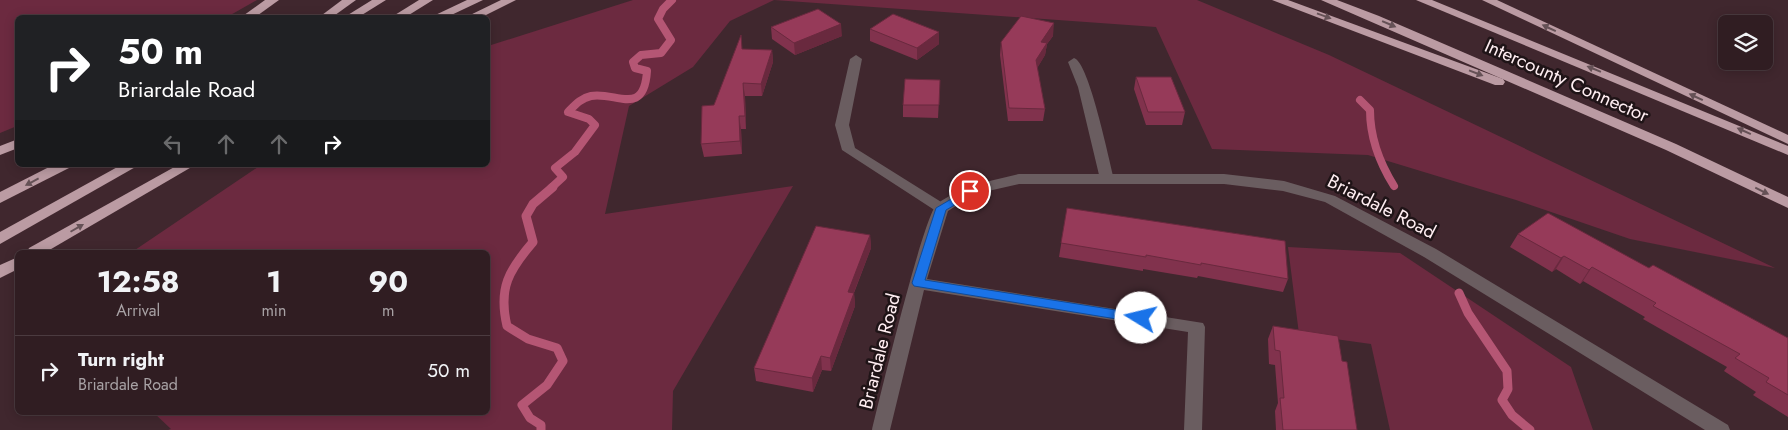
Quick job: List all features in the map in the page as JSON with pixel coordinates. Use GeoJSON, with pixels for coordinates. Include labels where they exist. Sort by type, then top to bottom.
{"type":"FeatureCollection","features":[{"type":"Feature","properties":{"kind":"highway"},"geometry":{"type":"LineString","coordinates":[[250,15],[273,0]]}},
{"type":"Feature","properties":{"kind":"highway"},"geometry":{"type":"LineString","coordinates":[[328,15],[350,0]]}},
{"type":"Feature","properties":{"kind":"highway"},"geometry":{"type":"LineString","coordinates":[[353,15],[380,0]]}},
{"type":"Feature","properties":{"kind":"highway"},"geometry":{"type":"LineString","coordinates":[[400,15],[427,0]]}},
{"type":"Feature","properties":{"kind":"highway"},"geometry":{"type":"LineString","coordinates":[[441,15],[477,0]]}},
{"type":"Feature","properties":{"kind":"highway"},"geometry":{"type":"LineString","coordinates":[[476,15],[510,0]]}},
{"type":"Feature","properties":{"kind":"highway"},"geometry":{"type":"LineString","coordinates":[[1278,0],[1671,147]]}},
{"type":"Feature","properties":{"kind":"highway","name":"Intercounty Connector"},"geometry":{"type":"LineString","coordinates":[[1327,0],[1374,18],[1671,147],[1788,203]]}},
{"type":"Feature","properties":{"kind":"highway","name":"Intercounty Connector"},"geometry":{"type":"LineString","coordinates":[[1422,0],[1679,104],[1788,151]]}},
{"type":"Feature","properties":{"kind":"highway"},"geometry":{"type":"LineString","coordinates":[[1488,0],[1788,140]]}},
{"type":"Feature","properties":{"kind":"highway"},"geometry":{"type":"LineString","coordinates":[[0,151],[15,144]]}},
{"type":"Feature","properties":{"kind":"highway"},"geometry":{"type":"LineString","coordinates":[[0,198],[60,167]]}},
{"type":"Feature","properties":{"kind":"highway"},"geometry":{"type":"LineString","coordinates":[[0,239],[128,167]]}},
{"type":"Feature","properties":{"kind":"highway"},"geometry":{"type":"LineString","coordinates":[[39,250],[184,167]]}},
{"type":"Feature","properties":{"kind":"highway"},"geometry":{"type":"LineString","coordinates":[[0,272],[15,264]]}},
{"type":"Feature","properties":{"kind":"street"},"geometry":{"type":"LineString","coordinates":[[856,59],[842,125],[849,150],[941,208]]}},
{"type":"Feature","properties":{"kind":"street"},"geometry":{"type":"LineString","coordinates":[[1074,62],[1084,87],[1107,179]]}},
{"type":"Feature","properties":{"kind":"street","name":"Briardale Road"},"geometry":{"type":"LineString","coordinates":[[881,430],[918,283],[941,208],[970,191],[1019,179],[1224,179],[1284,186],[1330,199],[1430,254],[1721,430]]}},
{"type":"Feature","properties":{"kind":"street","name":"Briardale Road"},"geometry":{"type":"LineString","coordinates":[[918,283],[1197,327],[1193,430]]}},
{"type":"Feature","properties":{"kind":"shaded area"},"geometry":{"type":"Polygon","coordinates":[[[0,0],[257,0],[231,15],[15,15],[15,127],[0,133],[0,0]]]}},
{"type":"Feature","properties":{"kind":"shaded area"},"geometry":{"type":"Polygon","coordinates":[[[633,0],[774,0],[730,21],[693,67],[629,106],[605,214],[793,186],[673,391],[672,430],[168,430],[171,429],[156,415],[490,415],[490,250],[135,250],[258,167],[490,167],[490,45],[633,0]]]}},
{"type":"Feature","properties":{"kind":"shaded area"},"geometry":{"type":"Polygon","coordinates":[[[774,0],[1197,0],[1329,55],[1775,268],[1630,239],[1516,200],[1368,155],[1212,149],[1156,27],[774,0]]]}},
{"type":"Feature","properties":{"kind":"shaded area"},"geometry":{"type":"Polygon","coordinates":[[[1288,247],[1400,253],[1571,367],[1593,430],[1390,430],[1371,344],[1299,334],[1288,247]]]}},
{"type":"Feature","properties":{"kind":"building"},"geometry":{"type":"Polygon","coordinates":[[[818,9],[841,24],[794,43],[771,27],[818,9]]]}},
{"type":"Feature","properties":{"kind":"building"},"geometry":{"type":"Polygon","coordinates":[[[893,14],[939,32],[917,48],[870,29],[893,14]]]}},
{"type":"Feature","properties":{"kind":"building"},"geometry":{"type":"Polygon","coordinates":[[[1021,16],[1054,23],[1041,42],[1047,43],[1036,60],[1045,109],[1009,108],[1001,42],[1021,16]]]}},
{"type":"Feature","properties":{"kind":"building"},"geometry":{"type":"Polygon","coordinates":[[[741,35],[742,49],[772,50],[761,84],[743,83],[745,116],[739,116],[740,141],[701,144],[702,106],[714,105],[741,35]]]}},
{"type":"Feature","properties":{"kind":"building"},"geometry":{"type":"Polygon","coordinates":[[[1136,77],[1171,77],[1185,112],[1148,112],[1136,77]]]}},
{"type":"Feature","properties":{"kind":"building"},"geometry":{"type":"Polygon","coordinates":[[[905,79],[940,80],[939,105],[903,105],[905,79]]]}},
{"type":"Feature","properties":{"kind":"building"},"geometry":{"type":"Polygon","coordinates":[[[1067,208],[1285,241],[1288,279],[1201,263],[1201,265],[1061,243],[1067,208]]]}},
{"type":"Feature","properties":{"kind":"building"},"geometry":{"type":"Polygon","coordinates":[[[1548,213],[1649,268],[1653,265],[1788,338],[1788,395],[1766,382],[1769,378],[1735,358],[1740,354],[1653,306],[1656,303],[1592,267],[1589,270],[1564,256],[1561,258],[1518,234],[1548,213]]]}},
{"type":"Feature","properties":{"kind":"building"},"geometry":{"type":"Polygon","coordinates":[[[816,226],[870,235],[848,292],[854,293],[830,358],[821,356],[812,378],[754,368],[816,226]]]}},
{"type":"Feature","properties":{"kind":"building"},"geometry":{"type":"Polygon","coordinates":[[[1273,326],[1338,336],[1342,361],[1347,362],[1357,430],[1283,430],[1280,398],[1284,398],[1280,351],[1275,350],[1273,326]]]}},
{"type":"Feature","properties":{"kind":"waterway"},"geometry":{"type":"LineString","coordinates":[[551,188],[563,177],[555,168],[575,152],[595,125],[589,119],[568,112],[587,97],[600,95],[627,99],[634,98],[640,94],[645,85],[647,71],[635,68],[633,62],[641,55],[661,53],[671,40],[658,19],[663,9],[672,0]]}},
{"type":"Feature","properties":{"kind":"waterway"},"geometry":{"type":"LineString","coordinates":[[1360,100],[1370,110],[1376,150],[1394,186]]}},
{"type":"Feature","properties":{"kind":"waterway"},"geometry":{"type":"LineString","coordinates":[[541,430],[541,425],[530,418],[522,405],[547,385],[563,361],[557,348],[528,339],[507,326],[504,301],[505,290],[512,271],[533,242],[526,216],[533,204],[553,187]]}},
{"type":"Feature","properties":{"kind":"waterway"},"geometry":{"type":"LineString","coordinates":[[1459,293],[1468,313],[1507,371],[1508,389],[1502,400],[1512,415],[1530,430]]}},
{"type":"Feature","properties":{"kind":"route"},"geometry":{"type":"LineString","coordinates":[[970,191],[941,208],[918,283],[1141,318]]}}]}
